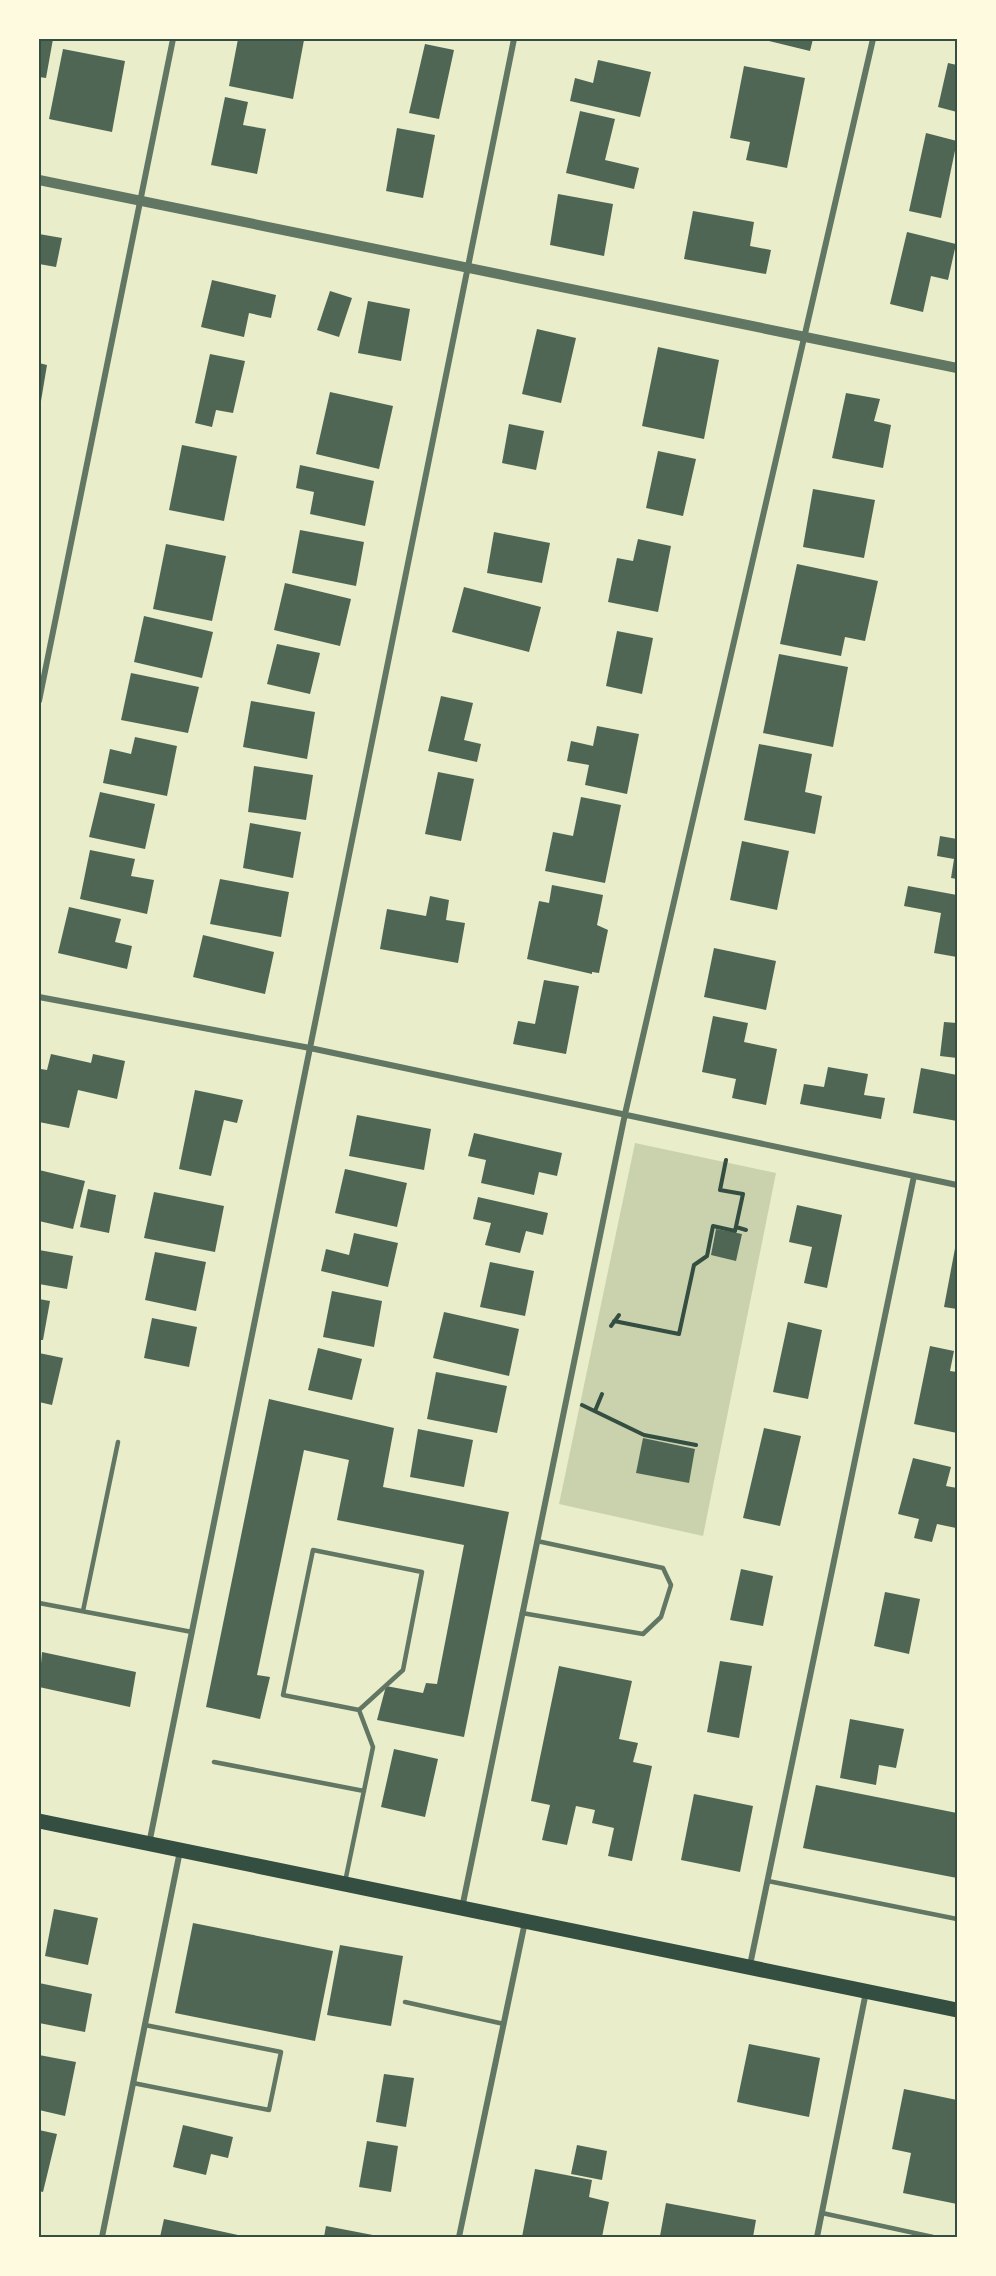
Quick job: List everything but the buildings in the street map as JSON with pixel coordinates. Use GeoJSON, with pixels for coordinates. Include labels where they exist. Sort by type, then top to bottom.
{"type":"FeatureCollection","features":[{"type":"Feature","properties":{"kind":"main road"},"geometry":{"type":"LineString","coordinates":[[39,1821],[957,2010]]}},
{"type":"Feature","properties":{"kind":"street"},"geometry":{"type":"LineString","coordinates":[[39,701],[172,39]]}},
{"type":"Feature","properties":{"kind":"street"},"geometry":{"type":"LineString","coordinates":[[148,1844],[514,39]]}},
{"type":"Feature","properties":{"kind":"street"},"geometry":{"type":"LineString","coordinates":[[462,1908],[625,1114],[873,39]]}},
{"type":"Feature","properties":{"kind":"street"},"geometry":{"type":"LineString","coordinates":[[39,180],[957,368]]}},
{"type":"Feature","properties":{"kind":"street"},"geometry":{"type":"LineString","coordinates":[[39,997],[310,1048],[957,1185]]}},
{"type":"Feature","properties":{"kind":"street"},"geometry":{"type":"LineString","coordinates":[[750,1967],[914,1176]]}},
{"type":"Feature","properties":{"kind":"street"},"geometry":{"type":"LineString","coordinates":[[102,2237],[180,1850]]}},
{"type":"Feature","properties":{"kind":"street"},"geometry":{"type":"LineString","coordinates":[[459,2237],[525,1922]]}},
{"type":"Feature","properties":{"kind":"street"},"geometry":{"type":"LineString","coordinates":[[817,2237],[867,1991]]}},
{"type":"Feature","properties":{"kind":"lane"},"geometry":{"type":"LineString","coordinates":[[83,1611],[118,1442]]}},
{"type":"Feature","properties":{"kind":"lane"},"geometry":{"type":"LineString","coordinates":[[522,1613],[643,1634],[661,1617],[671,1585],[663,1568],[537,1541]]}},
{"type":"Feature","properties":{"kind":"lane"},"geometry":{"type":"LineString","coordinates":[[313,1550],[422,1572],[403,1670],[359,1710],[283,1695],[313,1550]]}},
{"type":"Feature","properties":{"kind":"lane"},"geometry":{"type":"LineString","coordinates":[[39,1603],[192,1632]]}},
{"type":"Feature","properties":{"kind":"lane"},"geometry":{"type":"LineString","coordinates":[[345,1885],[373,1747],[359,1710]]}},
{"type":"Feature","properties":{"kind":"lane"},"geometry":{"type":"LineString","coordinates":[[214,1762],[364,1791]]}},
{"type":"Feature","properties":{"kind":"lane"},"geometry":{"type":"LineString","coordinates":[[768,1881],[957,1919]]}},
{"type":"Feature","properties":{"kind":"lane"},"geometry":{"type":"LineString","coordinates":[[405,2002],[504,2024]]}},
{"type":"Feature","properties":{"kind":"lane"},"geometry":{"type":"LineString","coordinates":[[133,2083],[269,2110],[281,2052],[145,2025]]}},
{"type":"Feature","properties":{"kind":"lane"},"geometry":{"type":"LineString","coordinates":[[822,2213],[933,2237]]}},
{"type":"Feature","properties":{"kind":"path"},"geometry":{"type":"LineString","coordinates":[[619,1315],[613,1324],[679,1334],[694,1265],[707,1257],[713,1226],[735,1231],[743,1194],[720,1190],[726,1160]]}},
{"type":"Feature","properties":{"kind":"path"},"geometry":{"type":"LineString","coordinates":[[736,1227],[746,1230]]}},
{"type":"Feature","properties":{"kind":"path"},"geometry":{"type":"LineString","coordinates":[[595,1411],[602,1394]]}},
{"type":"Feature","properties":{"kind":"path"},"geometry":{"type":"LineString","coordinates":[[578,1403],[644,1435],[696,1445]]}},
{"type":"Feature","properties":{"kind":"green space"},"geometry":{"type":"Polygon","coordinates":[[[635,1143],[776,1173],[703,1536],[559,1504],[635,1143]]]}}]}
